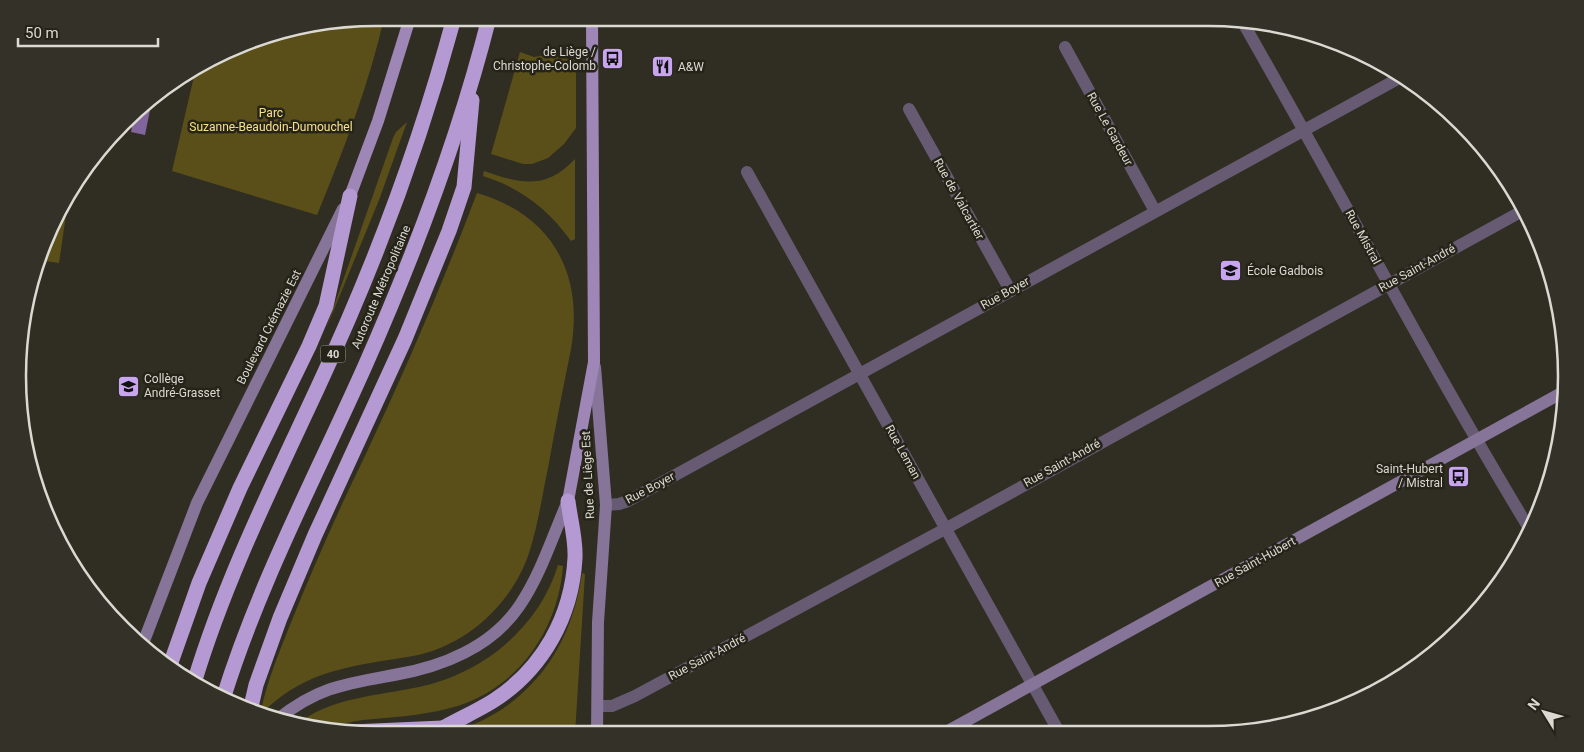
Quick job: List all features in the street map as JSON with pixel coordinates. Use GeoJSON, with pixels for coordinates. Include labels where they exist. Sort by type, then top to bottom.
{"type":"FeatureCollection","features":[{"type":"Feature","properties":{"kind":"highway","name":"Autoroute Métropolitaine"},"geometry":{"type":"LineString","coordinates":[[196,676],[212,628],[245,543],[318,386],[374,258],[423,125],[452,26]]}},
{"type":"Feature","properties":{"kind":"highway","name":"Autoroute Métropolitaine"},"geometry":{"type":"LineString","coordinates":[[226,692],[266,580],[365,365],[408,265],[455,135],[487,26]]}},
{"type":"Feature","properties":{"kind":"highway"},"geometry":{"type":"LineString","coordinates":[[252,703],[264,661],[280,618],[314,536],[363,432],[436,264],[464,187],[476,67]]}},
{"type":"Feature","properties":{"kind":"highway"},"geometry":{"type":"LineString","coordinates":[[172,660],[195,592],[240,488],[298,369],[326,306],[350,196]]}},
{"type":"Feature","properties":{"kind":"highway"},"geometry":{"type":"LineString","coordinates":[[456,726],[516,684],[538,660],[555,635],[568,603],[575,556],[568,501]]}},
{"type":"Feature","properties":{"kind":"main road","name":"Boulevard Crémazie Est"},"geometry":{"type":"LineString","coordinates":[[350,196],[378,121],[408,26]]}},
{"type":"Feature","properties":{"kind":"main road","name":"Rue de Liège Est"},"geometry":{"type":"LineString","coordinates":[[592,26],[594,362]]}},
{"type":"Feature","properties":{"kind":"main road"},"geometry":{"type":"LineString","coordinates":[[568,501],[594,362]]}},
{"type":"Feature","properties":{"kind":"street","name":"Rue Mistral"},"geometry":{"type":"LineString","coordinates":[[1246,28],[1305,129],[1475,440],[1526,523]]}},
{"type":"Feature","properties":{"kind":"street","name":"Rue Le Gardeur"},"geometry":{"type":"LineString","coordinates":[[1065,47],[1155,211]]}},
{"type":"Feature","properties":{"kind":"street","name":"Rue Boyer"},"geometry":{"type":"LineString","coordinates":[[606,505],[628,501],[1395,80]]}},
{"type":"Feature","properties":{"kind":"street","name":"Rue de Valcartier"},"geometry":{"type":"LineString","coordinates":[[909,109],[1010,290]]}},
{"type":"Feature","properties":{"kind":"street","name":"Rue Leman"},"geometry":{"type":"LineString","coordinates":[[748,172],[1056,726]]}},
{"type":"Feature","properties":{"kind":"street","name":"Boulevard Crémazie Est"},"geometry":{"type":"LineString","coordinates":[[145,639],[197,503],[350,196]]}},
{"type":"Feature","properties":{"kind":"street","name":"Rue Saint-André"},"geometry":{"type":"LineString","coordinates":[[598,706],[612,706],[635,696],[945,529],[1518,213]]}},
{"type":"Feature","properties":{"kind":"street","name":"Rue de Liège Est"},"geometry":{"type":"LineString","coordinates":[[594,362],[606,505],[598,622],[597,726]]}},
{"type":"Feature","properties":{"kind":"street","name":"Rue Saint-Hubert"},"geometry":{"type":"LineString","coordinates":[[957,726],[1557,395]]}},
{"type":"Feature","properties":{"kind":"street"},"geometry":{"type":"LineString","coordinates":[[285,714],[309,696],[322,690],[400,674],[441,663],[469,651],[492,635],[512,616],[527,593],[568,501]]}},
{"type":"Feature","properties":{"kind":"street"},"geometry":{"type":"LineString","coordinates":[[598,706],[601,726]]}},
{"type":"Feature","properties":{"kind":"green space","name":"Parc Suzanne-Beaudoin-Dumouchel"},"geometry":{"type":"Polygon","coordinates":[[[382,26],[363,93],[317,215],[172,171],[194,78],[221,62],[285,38],[330,29],[382,26]]]}},
{"type":"Feature","properties":{"kind":"green space"},"geometry":{"type":"Polygon","coordinates":[[[576,50],[576,128],[564,144],[548,158],[532,164],[523,164],[491,154],[520,52],[534,57],[576,50]]]}},
{"type":"Feature","properties":{"kind":"green space"},"geometry":{"type":"Polygon","coordinates":[[[407,122],[379,200],[326,329],[393,138],[396,132],[407,122]]]}},
{"type":"Feature","properties":{"kind":"green space"},"geometry":{"type":"Polygon","coordinates":[[[575,159],[575,239],[571,241],[553,219],[533,201],[510,187],[483,176],[484,171],[521,181],[543,180],[554,176],[575,159]]]}},
{"type":"Feature","properties":{"kind":"green space"},"geometry":{"type":"Polygon","coordinates":[[[477,193],[503,203],[525,216],[543,232],[557,251],[567,272],[572,296],[574,321],[571,349],[537,522],[529,553],[521,572],[499,605],[485,620],[451,643],[433,651],[352,666],[316,677],[298,686],[267,708],[262,706],[274,667],[307,583],[409,360],[477,193]]]}},
{"type":"Feature","properties":{"kind":"green space"},"geometry":{"type":"Polygon","coordinates":[[[66,213],[59,263],[46,261],[66,213]]]}},
{"type":"Feature","properties":{"kind":"green space"},"geometry":{"type":"Polygon","coordinates":[[[558,565],[563,566],[553,614],[529,655],[513,673],[495,688],[474,700],[428,713],[342,724],[306,719],[339,703],[419,687],[442,681],[465,671],[505,645],[537,609],[549,588],[558,565]]]}},
{"type":"Feature","properties":{"kind":"green space"},"geometry":{"type":"Polygon","coordinates":[[[582,573],[585,574],[576,726],[472,726],[515,699],[533,683],[548,664],[560,643],[570,621],[582,573]]]}},
{"type":"Feature","properties":{"kind":"shaded area"},"geometry":{"type":"Polygon","coordinates":[[[150,109],[145,135],[131,132],[132,126],[150,109]]]}},
{"type":"Feature","properties":{"kind":"place","name":"de Liège / Christophe-Colomb"},"geometry":{"type":"Point","coordinates":[612,59]}},
{"type":"Feature","properties":{"kind":"place","name":"A&W"},"geometry":{"type":"Point","coordinates":[662,67]}},
{"type":"Feature","properties":{"kind":"place","name":"École Gadbois"},"geometry":{"type":"Point","coordinates":[1231,271]}},
{"type":"Feature","properties":{"kind":"place","name":"Collège André-Grasset"},"geometry":{"type":"Point","coordinates":[128,386]}},
{"type":"Feature","properties":{"kind":"place","name":"Saint-Hubert / Mistral"},"geometry":{"type":"Point","coordinates":[1459,476]}}]}
